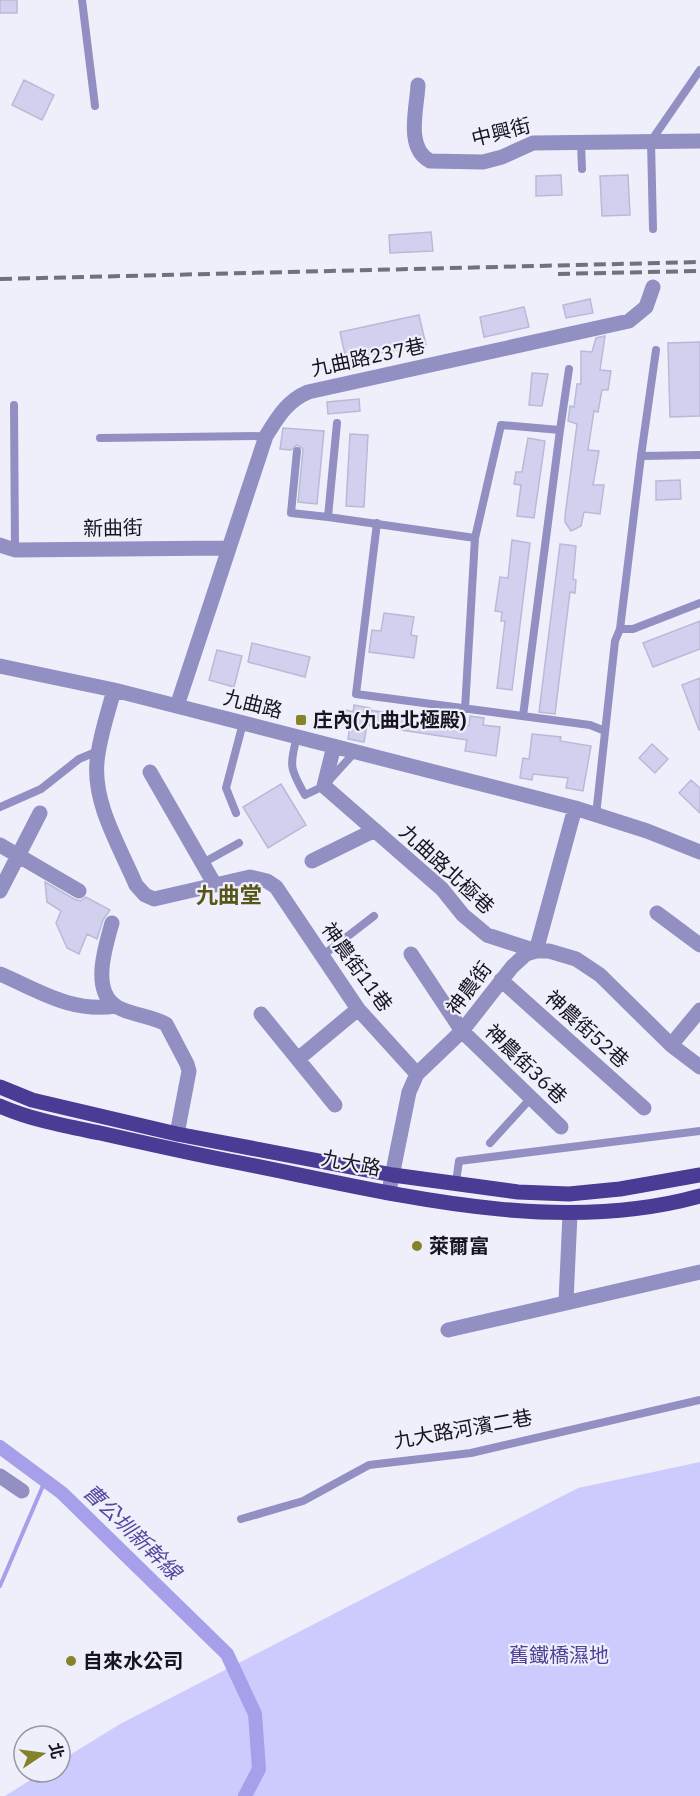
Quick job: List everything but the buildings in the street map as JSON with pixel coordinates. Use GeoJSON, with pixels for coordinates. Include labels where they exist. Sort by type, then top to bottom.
{"type":"FeatureCollection","features":[{"type":"Feature","properties":{"kind":"main road","name":"九大路"},"geometry":{"type":"LineString","coordinates":[[0,1087],[32,1100],[177,1134],[393,1175],[518,1192],[569,1194],[669,1183],[700,1175]]}},
{"type":"Feature","properties":{"kind":"main road","name":"九大路"},"geometry":{"type":"LineString","coordinates":[[0,1106],[26,1117],[388,1191],[515,1212],[570,1214],[631,1210],[673,1204],[700,1196]]}},
{"type":"Feature","properties":{"kind":"street","name":"中興街"},"geometry":{"type":"LineString","coordinates":[[418,85],[414,144],[423,157],[430,160],[483,162],[502,157],[532,143],[700,141]]}},
{"type":"Feature","properties":{"kind":"street","name":"九曲路237巷"},"geometry":{"type":"LineString","coordinates":[[177,706],[227,548],[266,436],[284,408],[295,397],[308,392],[628,321],[646,307],[653,287]]}},
{"type":"Feature","properties":{"kind":"street","name":"新曲街"},"geometry":{"type":"LineString","coordinates":[[0,545],[15,550],[227,548]]}},
{"type":"Feature","properties":{"kind":"street","name":"九曲路"},"geometry":{"type":"LineString","coordinates":[[0,666],[114,690],[575,808],[647,831],[700,852]]}},
{"type":"Feature","properties":{"kind":"street"},"geometry":{"type":"LineString","coordinates":[[114,690],[98,751],[97,780],[100,799],[136,885],[145,895],[154,898],[216,885],[201,864],[150,772]]}},
{"type":"Feature","properties":{"kind":"street"},"geometry":{"type":"LineString","coordinates":[[324,786],[334,746]]}},
{"type":"Feature","properties":{"kind":"street","name":"九曲路北極巷"},"geometry":{"type":"LineString","coordinates":[[324,786],[442,889],[463,915],[487,935],[536,951],[549,951],[576,959],[600,975],[671,1045],[700,1067]]}},
{"type":"Feature","properties":{"kind":"street"},"geometry":{"type":"LineString","coordinates":[[536,951],[575,808]]}},
{"type":"Feature","properties":{"kind":"street"},"geometry":{"type":"LineString","coordinates":[[0,891],[40,813]]}},
{"type":"Feature","properties":{"kind":"street"},"geometry":{"type":"LineString","coordinates":[[312,861],[375,830]]}},
{"type":"Feature","properties":{"kind":"street"},"geometry":{"type":"LineString","coordinates":[[0,845],[79,891]]}},
{"type":"Feature","properties":{"kind":"street","name":"神農街11巷"},"geometry":{"type":"LineString","coordinates":[[216,885],[250,877],[267,881],[276,887],[358,1009],[417,1074]]}},
{"type":"Feature","properties":{"kind":"street"},"geometry":{"type":"LineString","coordinates":[[657,913],[700,945]]}},
{"type":"Feature","properties":{"kind":"street"},"geometry":{"type":"LineString","coordinates":[[112,923],[102,961],[102,981],[116,1006]]}},
{"type":"Feature","properties":{"kind":"street","name":"神農街"},"geometry":{"type":"LineString","coordinates":[[388,1191],[409,1092],[417,1074],[462,1031],[501,980],[526,954],[536,951]]}},
{"type":"Feature","properties":{"kind":"street","name":"神農街36巷"},"geometry":{"type":"LineString","coordinates":[[411,954],[462,1031],[561,1127]]}},
{"type":"Feature","properties":{"kind":"street"},"geometry":{"type":"LineString","coordinates":[[0,974],[76,1007],[96,1009],[116,1006],[166,1024],[188,1064],[189,1071],[177,1134]]}},
{"type":"Feature","properties":{"kind":"street","name":"神農街52巷"},"geometry":{"type":"LineString","coordinates":[[501,980],[644,1108]]}},
{"type":"Feature","properties":{"kind":"street"},"geometry":{"type":"LineString","coordinates":[[298,1059],[358,1009]]}},
{"type":"Feature","properties":{"kind":"street"},"geometry":{"type":"LineString","coordinates":[[671,1045],[700,1010]]}},
{"type":"Feature","properties":{"kind":"street"},"geometry":{"type":"LineString","coordinates":[[261,1014],[335,1105]]}},
{"type":"Feature","properties":{"kind":"street"},"geometry":{"type":"LineString","coordinates":[[566,1302],[570,1214]]}},
{"type":"Feature","properties":{"kind":"street"},"geometry":{"type":"LineString","coordinates":[[448,1330],[700,1272]]}},
{"type":"Feature","properties":{"kind":"street"},"geometry":{"type":"LineString","coordinates":[[0,1476],[22,1491]]}},
{"type":"Feature","properties":{"kind":"lane"},"geometry":{"type":"LineString","coordinates":[[82,0],[95,106]]}},
{"type":"Feature","properties":{"kind":"lane"},"geometry":{"type":"LineString","coordinates":[[653,229],[651,141],[700,70]]}},
{"type":"Feature","properties":{"kind":"lane"},"geometry":{"type":"LineString","coordinates":[[581,144],[582,169]]}},
{"type":"Feature","properties":{"kind":"lane"},"geometry":{"type":"LineString","coordinates":[[596,814],[615,641],[620,629],[656,350]]}},
{"type":"Feature","properties":{"kind":"lane"},"geometry":{"type":"LineString","coordinates":[[523,717],[569,369]]}},
{"type":"Feature","properties":{"kind":"lane"},"geometry":{"type":"LineString","coordinates":[[14,405],[15,550]]}},
{"type":"Feature","properties":{"kind":"lane"},"geometry":{"type":"LineString","coordinates":[[328,517],[337,423]]}},
{"type":"Feature","properties":{"kind":"lane"},"geometry":{"type":"LineString","coordinates":[[465,709],[475,538],[501,424],[560,430]]}},
{"type":"Feature","properties":{"kind":"lane"},"geometry":{"type":"LineString","coordinates":[[100,438],[266,436]]}},
{"type":"Feature","properties":{"kind":"lane"},"geometry":{"type":"LineString","coordinates":[[297,451],[291,513],[475,538]]}},
{"type":"Feature","properties":{"kind":"lane"},"geometry":{"type":"LineString","coordinates":[[641,456],[700,455]]}},
{"type":"Feature","properties":{"kind":"lane"},"geometry":{"type":"LineString","coordinates":[[377,523],[356,694],[590,725],[605,731]]}},
{"type":"Feature","properties":{"kind":"lane"},"geometry":{"type":"LineString","coordinates":[[620,629],[633,628],[700,603]]}},
{"type":"Feature","properties":{"kind":"lane"},"geometry":{"type":"LineString","coordinates":[[236,813],[226,788],[243,723]]}},
{"type":"Feature","properties":{"kind":"lane"},"geometry":{"type":"LineString","coordinates":[[297,737],[291,761],[292,772],[304,795],[324,786],[355,752]]}},
{"type":"Feature","properties":{"kind":"lane"},"geometry":{"type":"LineString","coordinates":[[0,807],[41,789],[79,759],[98,751]]}},
{"type":"Feature","properties":{"kind":"lane"},"geometry":{"type":"LineString","coordinates":[[201,864],[239,843]]}},
{"type":"Feature","properties":{"kind":"lane"},"geometry":{"type":"LineString","coordinates":[[322,956],[374,916]]}},
{"type":"Feature","properties":{"kind":"lane"},"geometry":{"type":"LineString","coordinates":[[490,1143],[531,1098]]}},
{"type":"Feature","properties":{"kind":"lane"},"geometry":{"type":"LineString","coordinates":[[456,1182],[459,1161],[700,1131]]}},
{"type":"Feature","properties":{"kind":"lane","name":"九大路河濱二巷"},"geometry":{"type":"LineString","coordinates":[[241,1519],[303,1501],[369,1466],[471,1453],[700,1400]]}},
{"type":"Feature","properties":{"kind":"green space","name":"舊鐵橋濕地"},"geometry":{"type":"Polygon","coordinates":[[[700,1462],[700,1796],[5,1796],[24,1784],[72,1784],[72,1754],[120,1724],[578,1488],[700,1462]]]}},
{"type":"Feature","properties":{"kind":"waterway","name":"曹公圳新幹線"},"geometry":{"type":"LineString","coordinates":[[0,1447],[62,1493],[227,1654],[255,1714],[259,1769],[245,1796]]}},
{"type":"Feature","properties":{"kind":"waterway"},"geometry":{"type":"LineString","coordinates":[[0,1586],[45,1481]]}},
{"type":"Feature","properties":{"kind":"railway"},"geometry":{"type":"LineString","coordinates":[[0,279],[700,262]]}},
{"type":"Feature","properties":{"kind":"railway"},"geometry":{"type":"LineString","coordinates":[[558,274],[700,271]]}},
{"type":"Feature","properties":{"kind":"place","name":"庄內(九曲北極殿)"},"geometry":{"type":"Point","coordinates":[301,720]}},
{"type":"Feature","properties":{"kind":"place","name":"萊爾富"},"geometry":{"type":"Point","coordinates":[417,1246]}},
{"type":"Feature","properties":{"kind":"place","name":"自來水公司"},"geometry":{"type":"Point","coordinates":[71,1661]}},
{"type":"Feature","properties":{"kind":"district","name":"九曲堂"},"geometry":{"type":"Point","coordinates":[229,895]}}]}
